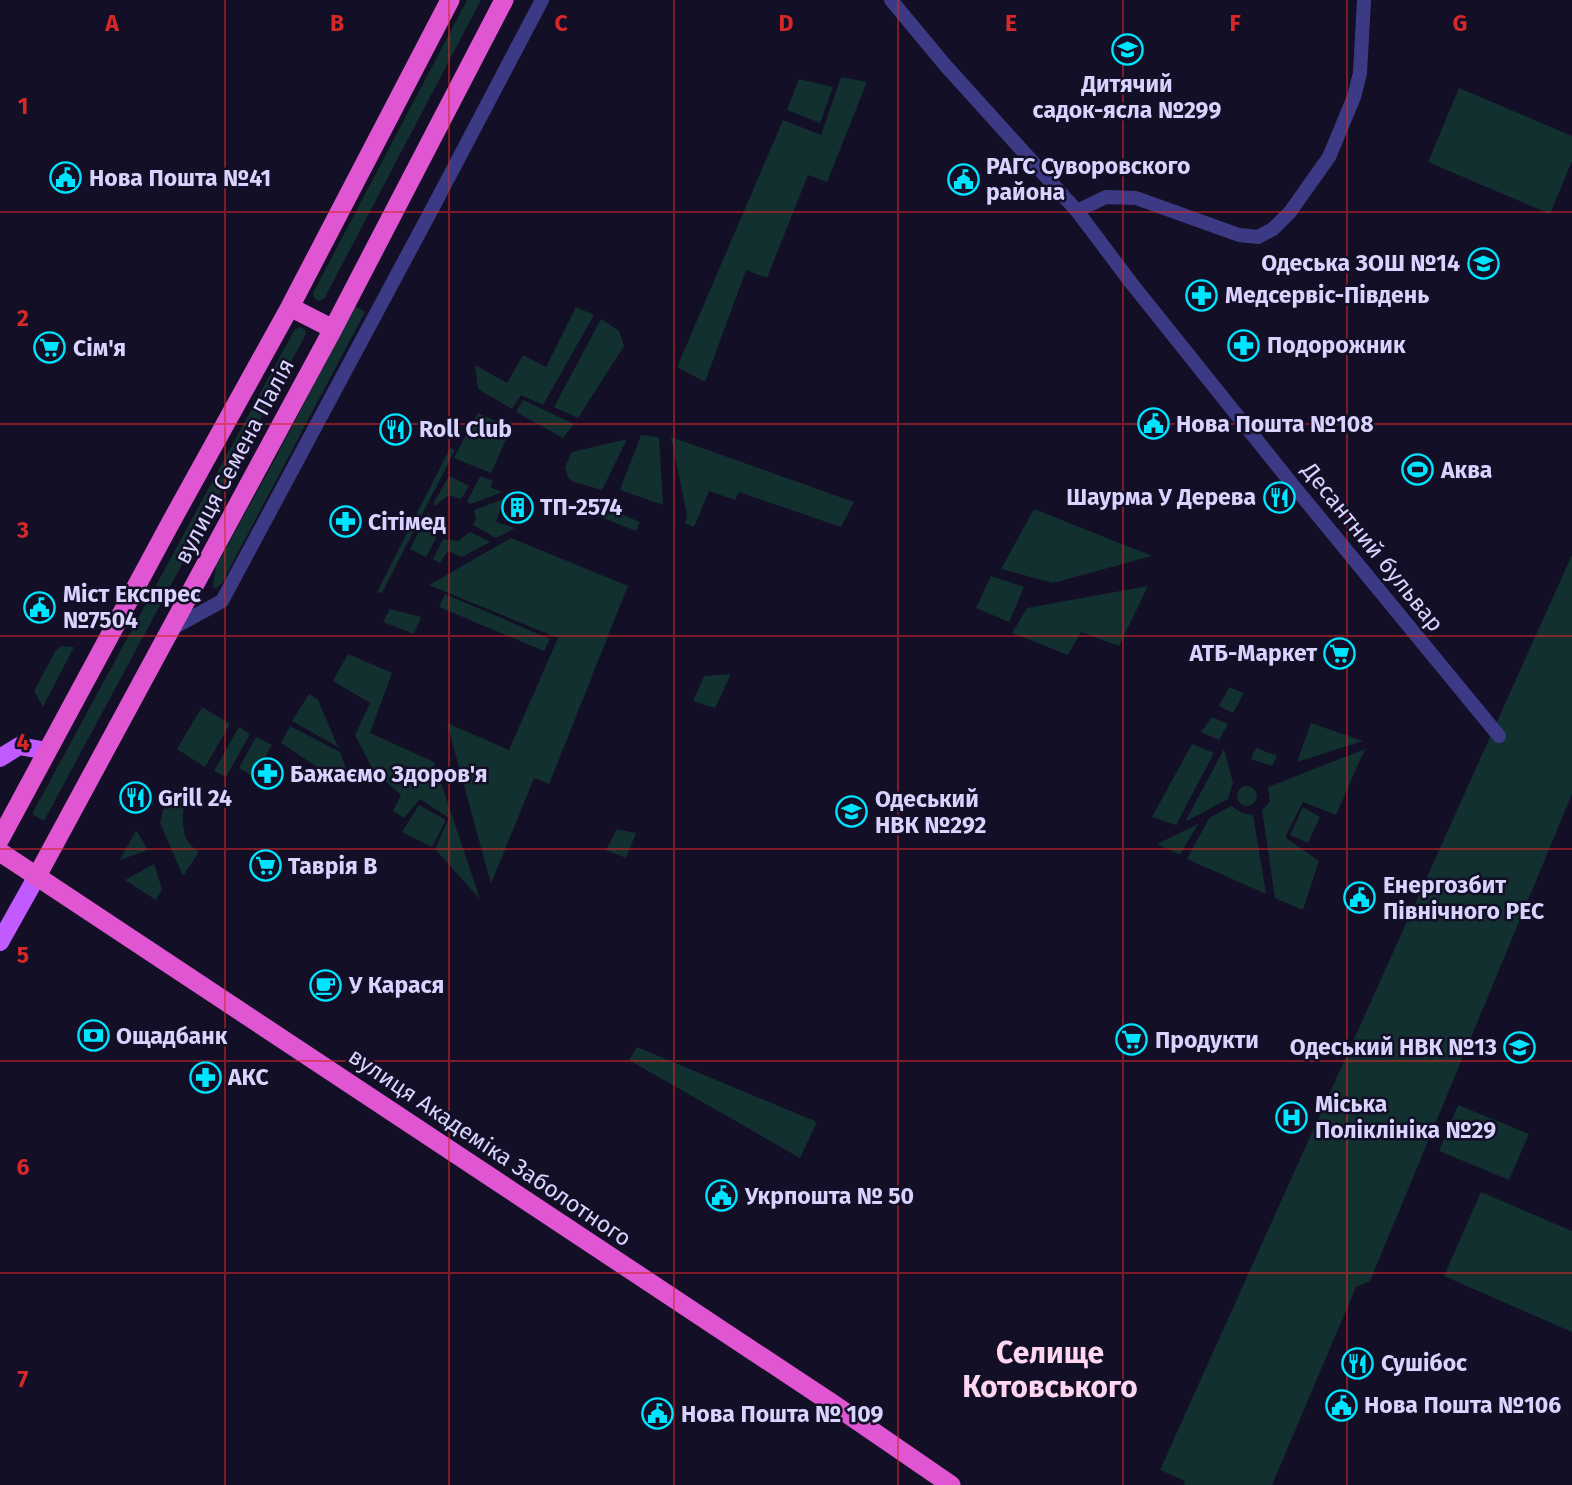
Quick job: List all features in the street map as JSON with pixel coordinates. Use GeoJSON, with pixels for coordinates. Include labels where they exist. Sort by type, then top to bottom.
{"type":"FeatureCollection","features":[{"type":"Feature","properties":{"kind":"highway","name":"вулиця Семена Палія"},"geometry":{"type":"LineString","coordinates":[[0,839],[290,307],[450,0]]}},
{"type":"Feature","properties":{"kind":"highway","name":"вулиця Семена Палія"},"geometry":{"type":"LineString","coordinates":[[37,876],[333,329],[504,0]]}},
{"type":"Feature","properties":{"kind":"highway"},"geometry":{"type":"LineString","coordinates":[[290,307],[333,329]]}},
{"type":"Feature","properties":{"kind":"highway","name":"вулиця Академіка Заболотного"},"geometry":{"type":"LineString","coordinates":[[0,852],[951,1485]]}},
{"type":"Feature","properties":{"kind":"main road"},"geometry":{"type":"LineString","coordinates":[[0,758],[19,746],[47,751]]}},
{"type":"Feature","properties":{"kind":"main road","name":"вулиця Семена Палія"},"geometry":{"type":"LineString","coordinates":[[0,942],[37,876]]}},
{"type":"Feature","properties":{"kind":"street"},"geometry":{"type":"LineString","coordinates":[[171,629],[222,601],[542,0]]}},
{"type":"Feature","properties":{"kind":"street","name":"Десантний бульвар"},"geometry":{"type":"LineString","coordinates":[[891,0],[945,65],[1077,211],[1298,492],[1499,736]]}},
{"type":"Feature","properties":{"kind":"street"},"geometry":{"type":"LineString","coordinates":[[1077,211],[1106,197],[1136,198],[1239,235],[1265,235],[1290,212],[1329,157],[1354,97],[1360,73],[1364,0]]}},
{"type":"Feature","properties":{"kind":"green space"},"geometry":{"type":"Polygon","coordinates":[[[467,0],[481,0],[324,299],[319,301],[314,298],[313,293],[467,0]]]}},
{"type":"Feature","properties":{"kind":"green space"},"geometry":{"type":"Polygon","coordinates":[[[841,77],[867,82],[827,182],[808,175],[767,278],[746,270],[705,382],[677,367],[783,120],[821,135],[841,77]]]}},
{"type":"Feature","properties":{"kind":"green space"},"geometry":{"type":"Polygon","coordinates":[[[799,79],[833,87],[820,123],[787,110],[799,79]]]}},
{"type":"Feature","properties":{"kind":"green space"},"geometry":{"type":"Polygon","coordinates":[[[1459,88],[1572,136],[1572,161],[1550,214],[1428,162],[1459,88]]]}},
{"type":"Feature","properties":{"kind":"green space"},"geometry":{"type":"Polygon","coordinates":[[[355,306],[365,312],[222,583],[216,588],[213,587],[216,566],[355,306]]]}},
{"type":"Feature","properties":{"kind":"green space"},"geometry":{"type":"Polygon","coordinates":[[[576,307],[594,315],[543,405],[521,395],[512,409],[478,389],[475,365],[507,383],[523,355],[546,367],[576,307]]]}},
{"type":"Feature","properties":{"kind":"green space"},"geometry":{"type":"Polygon","coordinates":[[[601,319],[619,331],[624,346],[578,418],[554,407],[601,319]]]}},
{"type":"Feature","properties":{"kind":"green space"},"geometry":{"type":"Polygon","coordinates":[[[300,327],[306,334],[44,821],[32,814],[295,329],[300,327]]]}},
{"type":"Feature","properties":{"kind":"green space"},"geometry":{"type":"Polygon","coordinates":[[[523,400],[574,424],[563,438],[516,412],[523,400]]]}},
{"type":"Feature","properties":{"kind":"green space"},"geometry":{"type":"Polygon","coordinates":[[[478,413],[511,428],[491,473],[454,458],[478,413]]]}},
{"type":"Feature","properties":{"kind":"green space"},"geometry":{"type":"Polygon","coordinates":[[[641,435],[659,437],[663,505],[620,490],[641,435]]]}},
{"type":"Feature","properties":{"kind":"green space"},"geometry":{"type":"Polygon","coordinates":[[[671,437],[854,502],[841,527],[739,492],[735,500],[709,491],[694,527],[685,523],[687,515],[671,437]]]}},
{"type":"Feature","properties":{"kind":"green space"},"geometry":{"type":"Polygon","coordinates":[[[627,439],[602,490],[568,478],[565,467],[572,452],[627,439]]]}},
{"type":"Feature","properties":{"kind":"green space"},"geometry":{"type":"Polygon","coordinates":[[[450,448],[455,450],[382,593],[377,592],[450,448]]]}},
{"type":"Feature","properties":{"kind":"green space"},"geometry":{"type":"Polygon","coordinates":[[[449,476],[469,486],[461,499],[449,495],[435,506],[433,504],[449,476]]]}},
{"type":"Feature","properties":{"kind":"green space"},"geometry":{"type":"Polygon","coordinates":[[[480,476],[493,481],[490,487],[502,492],[471,504],[467,502],[480,476]]]}},
{"type":"Feature","properties":{"kind":"green space"},"geometry":{"type":"Polygon","coordinates":[[[504,499],[496,522],[515,528],[496,538],[473,525],[476,518],[474,510],[504,499]]]}},
{"type":"Feature","properties":{"kind":"green space"},"geometry":{"type":"Polygon","coordinates":[[[602,506],[640,522],[636,531],[598,516],[602,506]]]}},
{"type":"Feature","properties":{"kind":"green space"},"geometry":{"type":"Polygon","coordinates":[[[1034,509],[1152,556],[1053,583],[1001,569],[1034,509]]]}},
{"type":"Feature","properties":{"kind":"green space"},"geometry":{"type":"Polygon","coordinates":[[[429,512],[432,529],[438,534],[426,557],[410,549],[429,512]]]}},
{"type":"Feature","properties":{"kind":"green space"},"geometry":{"type":"Polygon","coordinates":[[[470,532],[490,542],[462,557],[448,551],[440,563],[433,559],[443,539],[458,541],[470,532]]]}},
{"type":"Feature","properties":{"kind":"green space"},"geometry":{"type":"Polygon","coordinates":[[[511,538],[628,586],[549,784],[534,778],[491,884],[447,723],[509,750],[558,638],[429,585],[511,538]]]}},
{"type":"Feature","properties":{"kind":"green space"},"geometry":{"type":"Polygon","coordinates":[[[1572,555],[1572,794],[1370,1281],[1356,1287],[1272,1485],[1184,1485],[1185,1481],[1160,1470],[1572,555]]]}},
{"type":"Feature","properties":{"kind":"green space"},"geometry":{"type":"Polygon","coordinates":[[[991,576],[1024,587],[1009,622],[976,608],[991,576]]]}},
{"type":"Feature","properties":{"kind":"green space"},"geometry":{"type":"Polygon","coordinates":[[[1148,586],[1119,646],[1081,632],[1068,655],[1012,633],[1027,608],[1148,586]]]}},
{"type":"Feature","properties":{"kind":"green space"},"geometry":{"type":"Polygon","coordinates":[[[445,594],[550,639],[544,651],[439,607],[445,594]]]}},
{"type":"Feature","properties":{"kind":"green space"},"geometry":{"type":"Polygon","coordinates":[[[390,609],[421,617],[414,634],[383,622],[390,609]]]}},
{"type":"Feature","properties":{"kind":"green space"},"geometry":{"type":"Polygon","coordinates":[[[61,646],[74,647],[43,707],[34,691],[56,650],[61,646]]]}},
{"type":"Feature","properties":{"kind":"green space"},"geometry":{"type":"Polygon","coordinates":[[[348,654],[392,673],[370,733],[434,762],[480,899],[435,849],[449,818],[420,799],[404,818],[393,811],[401,795],[373,770],[355,735],[370,703],[333,681],[348,654]]]}},
{"type":"Feature","properties":{"kind":"green space"},"geometry":{"type":"Polygon","coordinates":[[[731,674],[715,708],[693,701],[704,676],[731,674]]]}},
{"type":"Feature","properties":{"kind":"green space"},"geometry":{"type":"Polygon","coordinates":[[[1229,687],[1244,693],[1233,713],[1219,706],[1229,687]]]}},
{"type":"Feature","properties":{"kind":"green space"},"geometry":{"type":"Polygon","coordinates":[[[309,694],[318,700],[338,747],[292,721],[309,694]]]}},
{"type":"Feature","properties":{"kind":"green space"},"geometry":{"type":"Polygon","coordinates":[[[202,707],[230,724],[205,767],[177,749],[202,707]]]}},
{"type":"Feature","properties":{"kind":"green space"},"geometry":{"type":"Polygon","coordinates":[[[1212,717],[1228,724],[1219,740],[1201,732],[1212,717]]]}},
{"type":"Feature","properties":{"kind":"green space"},"geometry":{"type":"Polygon","coordinates":[[[1311,723],[1363,741],[1297,762],[1311,723]]]}},
{"type":"Feature","properties":{"kind":"green space"},"geometry":{"type":"Polygon","coordinates":[[[290,726],[340,752],[346,769],[329,775],[281,743],[290,726]]]}},
{"type":"Feature","properties":{"kind":"green space"},"geometry":{"type":"Polygon","coordinates":[[[239,727],[250,734],[226,777],[214,771],[239,727]]]}},
{"type":"Feature","properties":{"kind":"green space"},"geometry":{"type":"Polygon","coordinates":[[[256,737],[272,745],[254,777],[239,768],[256,737]]]}},
{"type":"Feature","properties":{"kind":"green space"},"geometry":{"type":"Polygon","coordinates":[[[1192,744],[1214,753],[1176,825],[1152,817],[1192,744]]]}},
{"type":"Feature","properties":{"kind":"green space"},"geometry":{"type":"Polygon","coordinates":[[[1256,748],[1277,756],[1272,766],[1251,759],[1256,748]]]}},
{"type":"Feature","properties":{"kind":"green space"},"geometry":{"type":"Polygon","coordinates":[[[1224,749],[1233,783],[1228,799],[1185,822],[1224,749]]]}},
{"type":"Feature","properties":{"kind":"green space"},"geometry":{"type":"Polygon","coordinates":[[[1365,749],[1336,815],[1303,802],[1285,837],[1319,861],[1303,910],[1275,898],[1262,810],[1270,802],[1268,787],[1365,749]]]}},
{"type":"Feature","properties":{"kind":"green space"},"geometry":{"type":"Polygon","coordinates":[[[1247,786],[1254,789],[1257,796],[1254,803],[1247,806],[1240,803],[1237,796],[1240,789],[1247,786]]]}},
{"type":"Feature","properties":{"kind":"green space"},"geometry":{"type":"Polygon","coordinates":[[[166,798],[184,800],[185,836],[199,852],[183,876],[160,823],[166,798]]]}},
{"type":"Feature","properties":{"kind":"green space"},"geometry":{"type":"Polygon","coordinates":[[[419,805],[446,820],[432,847],[402,832],[419,805]]]}},
{"type":"Feature","properties":{"kind":"green space"},"geometry":{"type":"Polygon","coordinates":[[[1231,806],[1242,813],[1253,815],[1266,894],[1187,859],[1209,818],[1231,806]]]}},
{"type":"Feature","properties":{"kind":"green space"},"geometry":{"type":"Polygon","coordinates":[[[1303,807],[1320,817],[1308,843],[1290,835],[1303,807]]]}},
{"type":"Feature","properties":{"kind":"green space"},"geometry":{"type":"Polygon","coordinates":[[[1198,824],[1180,855],[1157,844],[1198,824]]]}},
{"type":"Feature","properties":{"kind":"green space"},"geometry":{"type":"Polygon","coordinates":[[[617,829],[636,833],[626,858],[606,850],[617,829]]]}},
{"type":"Feature","properties":{"kind":"green space"},"geometry":{"type":"Polygon","coordinates":[[[136,830],[148,850],[120,860],[136,830]]]}},
{"type":"Feature","properties":{"kind":"green space"},"geometry":{"type":"Polygon","coordinates":[[[154,864],[162,889],[156,900],[125,880],[154,864]]]}},
{"type":"Feature","properties":{"kind":"green space"},"geometry":{"type":"Polygon","coordinates":[[[637,1047],[817,1122],[800,1158],[629,1060],[637,1047]]]}},
{"type":"Feature","properties":{"kind":"green space"},"geometry":{"type":"Polygon","coordinates":[[[1458,1105],[1529,1134],[1509,1180],[1439,1151],[1458,1105]]]}},
{"type":"Feature","properties":{"kind":"green space"},"geometry":{"type":"Polygon","coordinates":[[[1481,1192],[1572,1231],[1572,1332],[1444,1276],[1481,1192]]]}},
{"type":"Feature","properties":{"kind":"place","name":"Дитячий садок-ясла №299"},"geometry":{"type":"Point","coordinates":[1127,50]}},
{"type":"Feature","properties":{"kind":"place","name":"Нова Пошта №41"},"geometry":{"type":"Point","coordinates":[66,178]}},
{"type":"Feature","properties":{"kind":"place","name":"РАГС Суворовского района"},"geometry":{"type":"Point","coordinates":[963,179]}},
{"type":"Feature","properties":{"kind":"place","name":"Одеська ЗОШ №14"},"geometry":{"type":"Point","coordinates":[1483,263]}},
{"type":"Feature","properties":{"kind":"place","name":"Медсервіс-Південь"},"geometry":{"type":"Point","coordinates":[1202,295]}},
{"type":"Feature","properties":{"kind":"place","name":"Подорожник"},"geometry":{"type":"Point","coordinates":[1244,345]}},
{"type":"Feature","properties":{"kind":"place","name":"Сім'я"},"geometry":{"type":"Point","coordinates":[50,348]}},
{"type":"Feature","properties":{"kind":"place","name":"Нова Пошта №108"},"geometry":{"type":"Point","coordinates":[1153,424]}},
{"type":"Feature","properties":{"kind":"place","name":"Roll Club"},"geometry":{"type":"Point","coordinates":[396,429]}},
{"type":"Feature","properties":{"kind":"place","name":"Аква"},"geometry":{"type":"Point","coordinates":[1418,470]}},
{"type":"Feature","properties":{"kind":"place","name":"Шаурма У Дерева"},"geometry":{"type":"Point","coordinates":[1279,497]}},
{"type":"Feature","properties":{"kind":"place","name":"ТП-2574"},"geometry":{"type":"Point","coordinates":[517,507]}},
{"type":"Feature","properties":{"kind":"place","name":"Сітімед"},"geometry":{"type":"Point","coordinates":[345,522]}},
{"type":"Feature","properties":{"kind":"place","name":"Міст Експрес №7504"},"geometry":{"type":"Point","coordinates":[40,607]}},
{"type":"Feature","properties":{"kind":"place","name":"АТБ-Маркет"},"geometry":{"type":"Point","coordinates":[1340,653]}},
{"type":"Feature","properties":{"kind":"place","name":"Бажаємо Здоров'я"},"geometry":{"type":"Point","coordinates":[267,774]}},
{"type":"Feature","properties":{"kind":"place","name":"Grill 24"},"geometry":{"type":"Point","coordinates":[135,798]}},
{"type":"Feature","properties":{"kind":"place","name":"Одеський НВК №292"},"geometry":{"type":"Point","coordinates":[852,812]}},
{"type":"Feature","properties":{"kind":"place","name":"Таврія В"},"geometry":{"type":"Point","coordinates":[265,866]}},
{"type":"Feature","properties":{"kind":"place","name":"Енергозбит Північного РЕС"},"geometry":{"type":"Point","coordinates":[1360,898]}},
{"type":"Feature","properties":{"kind":"place","name":"У Карася"},"geometry":{"type":"Point","coordinates":[326,985]}},
{"type":"Feature","properties":{"kind":"place","name":"Ощадбанк"},"geometry":{"type":"Point","coordinates":[93,1036]}},
{"type":"Feature","properties":{"kind":"place","name":"Продукти"},"geometry":{"type":"Point","coordinates":[1132,1040]}},
{"type":"Feature","properties":{"kind":"place","name":"Одеський НВК №13"},"geometry":{"type":"Point","coordinates":[1520,1047]}},
{"type":"Feature","properties":{"kind":"place","name":"АКС"},"geometry":{"type":"Point","coordinates":[205,1077]}},
{"type":"Feature","properties":{"kind":"place","name":"Міська Поліклініка №29"},"geometry":{"type":"Point","coordinates":[1292,1117]}},
{"type":"Feature","properties":{"kind":"place","name":"Укрпошта № 50"},"geometry":{"type":"Point","coordinates":[722,1196]}},
{"type":"Feature","properties":{"kind":"place","name":"Сушібос"},"geometry":{"type":"Point","coordinates":[1358,1363]}},
{"type":"Feature","properties":{"kind":"place","name":"Нова Пошта №106"},"geometry":{"type":"Point","coordinates":[1341,1405]}},
{"type":"Feature","properties":{"kind":"place","name":"Нова Пошта № 109"},"geometry":{"type":"Point","coordinates":[658,1414]}},
{"type":"Feature","properties":{"kind":"district","name":"Селище Котовського"},"geometry":{"type":"Point","coordinates":[1050,1370]}}]}
